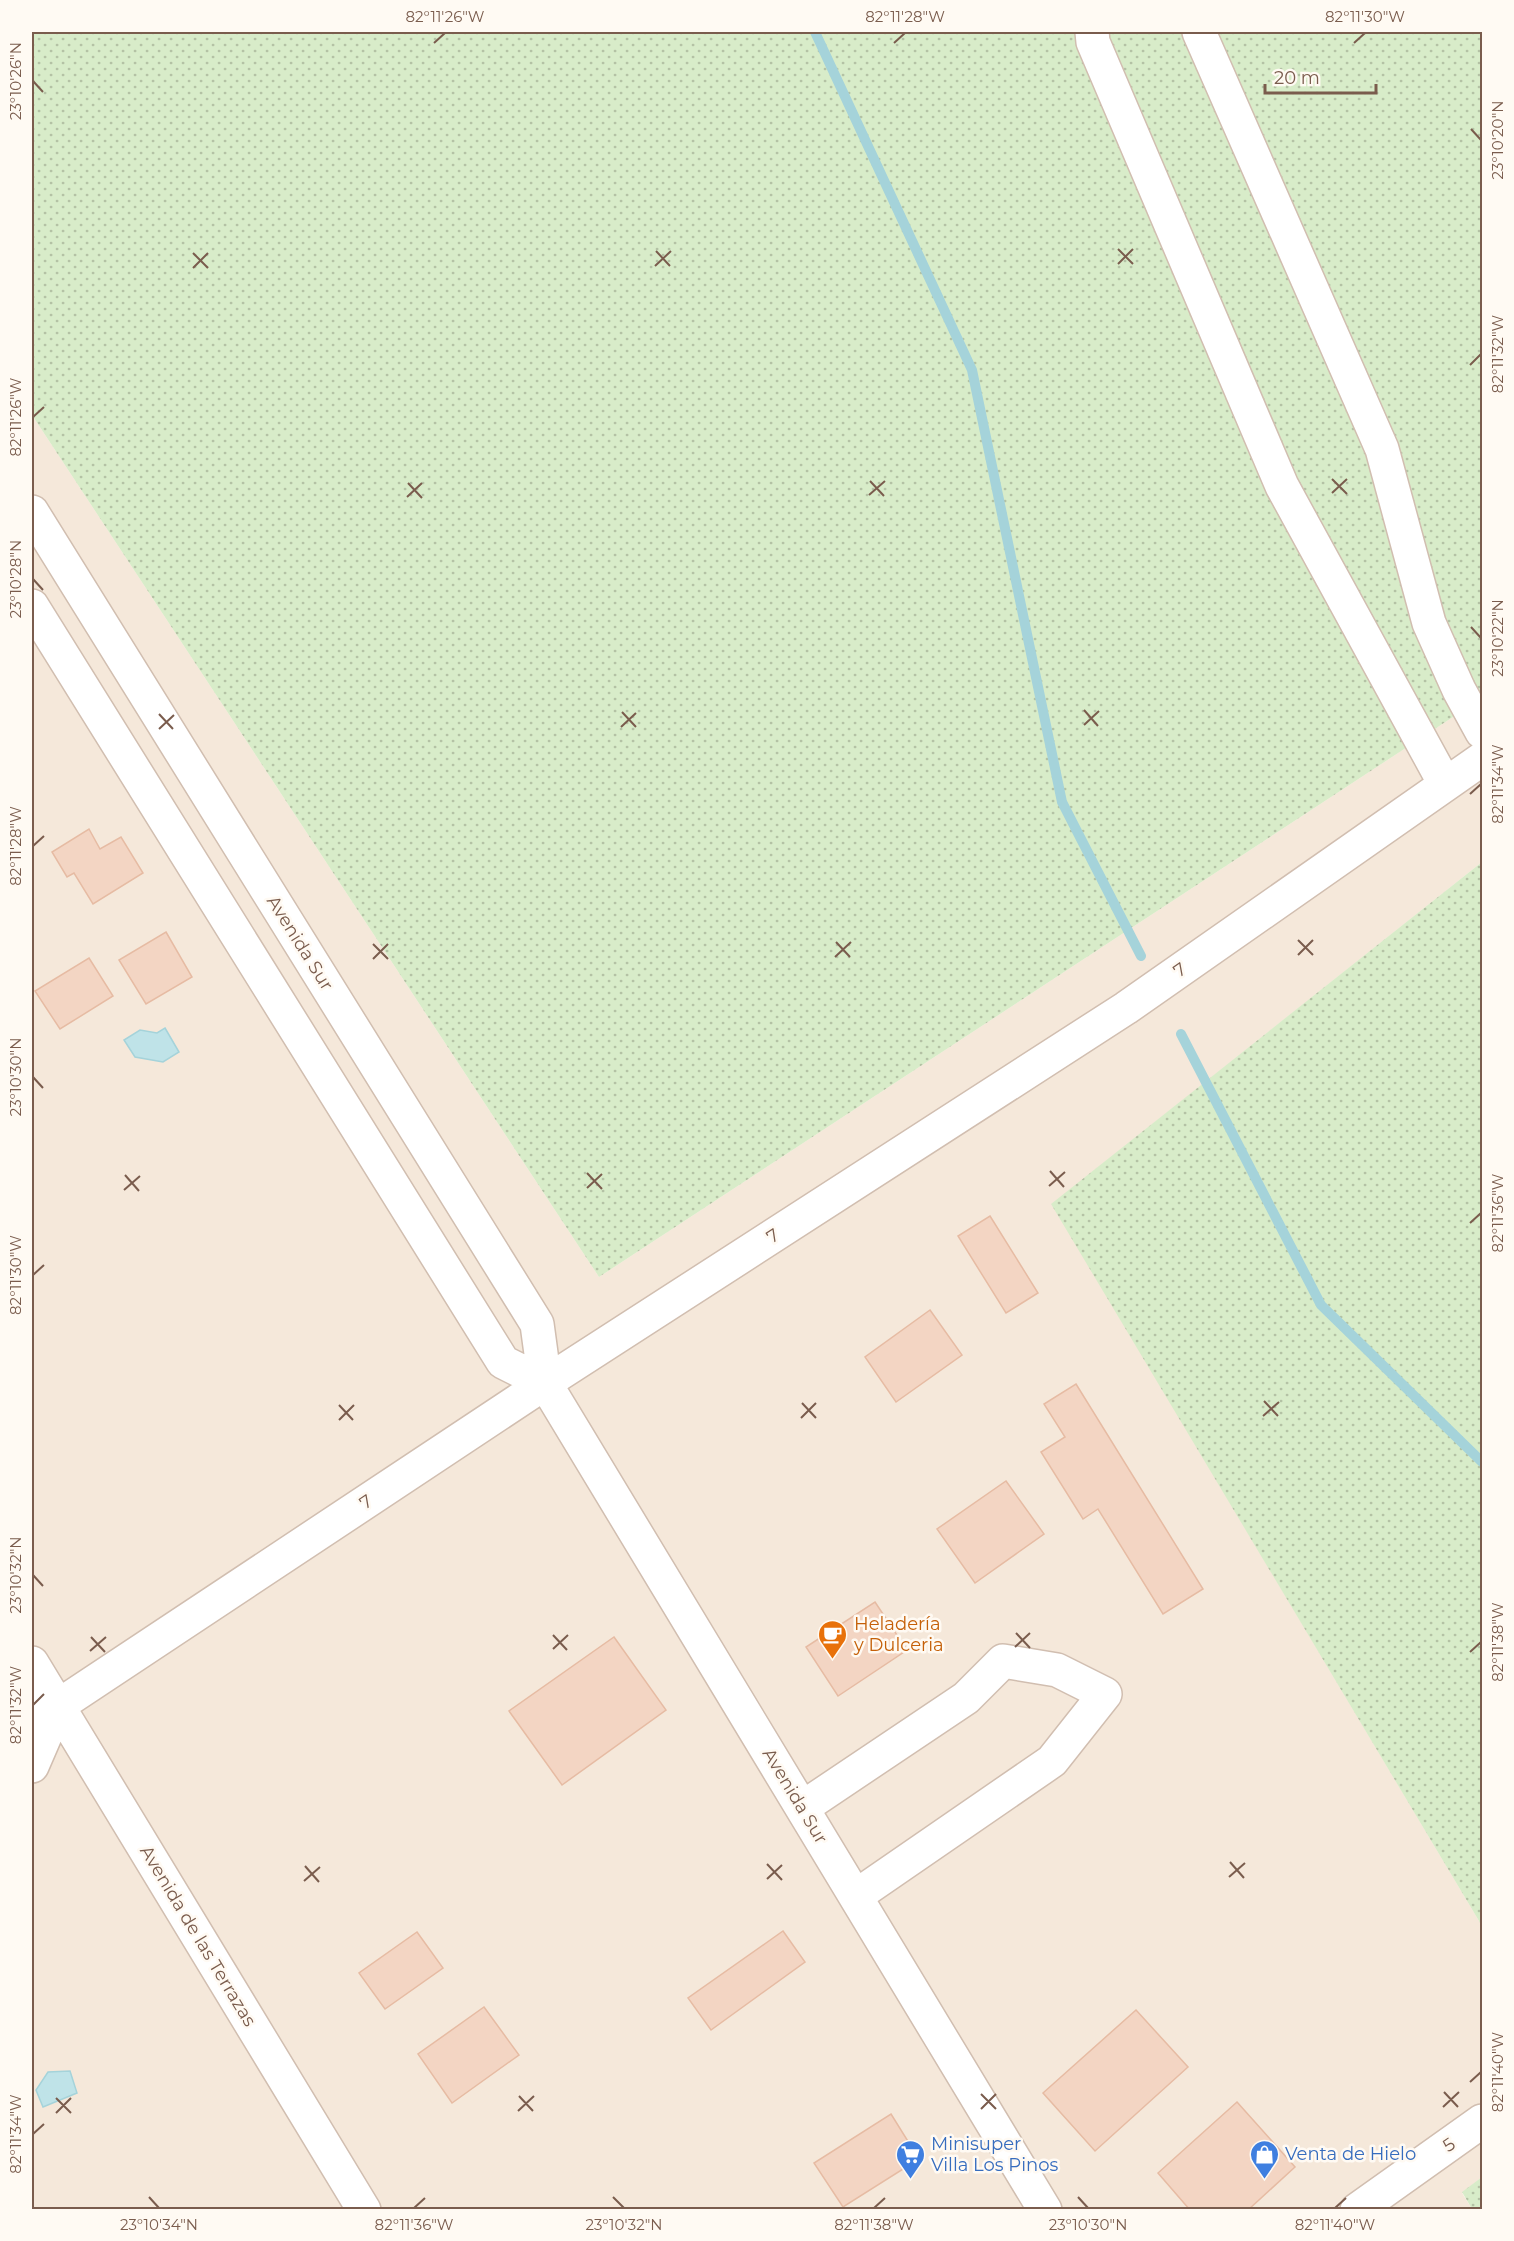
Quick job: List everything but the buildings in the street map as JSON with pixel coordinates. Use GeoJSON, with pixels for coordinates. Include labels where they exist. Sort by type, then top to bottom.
{"type":"FeatureCollection","features":[{"type":"Feature","properties":{"kind":"street"},"geometry":{"type":"LineString","coordinates":[[1092,32],[1093,42],[1282,486],[1445,784]]}},
{"type":"Feature","properties":{"kind":"street"},"geometry":{"type":"LineString","coordinates":[[1199,32],[1382,449],[1429,623],[1459,690],[1482,732]]}},
{"type":"Feature","properties":{"kind":"street","name":"Avenida Sur"},"geometry":{"type":"LineString","coordinates":[[32,512],[537,1324],[545,1383],[1045,2210]]}},
{"type":"Feature","properties":{"kind":"street"},"geometry":{"type":"LineString","coordinates":[[32,606],[503,1362],[545,1383]]}},
{"type":"Feature","properties":{"kind":"street","name":"7"},"geometry":{"type":"LineString","coordinates":[[45,1708],[1126,1008],[1482,759]]}},
{"type":"Feature","properties":{"kind":"street"},"geometry":{"type":"LineString","coordinates":[[801,1808],[966,1698],[1003,1661],[1057,1670],[1105,1694],[1052,1761],[856,1896]]}},
{"type":"Feature","properties":{"kind":"street","name":"Avenida de las Terrazas"},"geometry":{"type":"LineString","coordinates":[[32,1663],[45,1708],[364,2210]]}},
{"type":"Feature","properties":{"kind":"street"},"geometry":{"type":"LineString","coordinates":[[32,1766],[45,1708]]}},
{"type":"Feature","properties":{"kind":"street","name":"5"},"geometry":{"type":"LineString","coordinates":[[1357,2210],[1482,2121]]}},
{"type":"Feature","properties":{"kind":"shaded area"},"geometry":{"type":"Polygon","coordinates":[[[32,415],[599,1277],[1482,698],[1482,862],[1052,1204],[1482,1926],[1482,2177],[1462,2193],[1472,2209],[32,2209],[32,415]]]}},
{"type":"Feature","properties":{"kind":"green space"},"geometry":{"type":"Polygon","coordinates":[[[32,32],[1482,32],[1482,698],[599,1277],[32,415],[32,32]]]}},
{"type":"Feature","properties":{"kind":"green space"},"geometry":{"type":"Polygon","coordinates":[[[1482,862],[1482,1926],[1051,1204],[1482,862]]]}},
{"type":"Feature","properties":{"kind":"green space"},"geometry":{"type":"Polygon","coordinates":[[[1482,2177],[1482,2209],[1472,2209],[1462,2192],[1482,2177]]]}},
{"type":"Feature","properties":{"kind":"water"},"geometry":{"type":"Polygon","coordinates":[[[165,1028],[179,1052],[163,1062],[135,1057],[124,1040],[140,1030],[157,1033],[165,1028]]]}},
{"type":"Feature","properties":{"kind":"water"},"geometry":{"type":"Polygon","coordinates":[[[70,2071],[77,2093],[43,2107],[36,2090],[48,2072],[70,2071]]]}},
{"type":"Feature","properties":{"kind":"waterway"},"geometry":{"type":"LineString","coordinates":[[815,32],[972,370],[1062,802],[1141,956]]}},
{"type":"Feature","properties":{"kind":"waterway"},"geometry":{"type":"LineString","coordinates":[[1181,1034],[1321,1305],[1482,1462]]}},
{"type":"Feature","properties":{"kind":"place","name":"Heladería y Dulceria"},"geometry":{"type":"Point","coordinates":[833,1660]}},
{"type":"Feature","properties":{"kind":"place","name":"Minisuper Villa Los Pinos"},"geometry":{"type":"Point","coordinates":[910,2180]}},
{"type":"Feature","properties":{"kind":"place","name":"Venta de Hielo"},"geometry":{"type":"Point","coordinates":[1264,2180]}}]}
